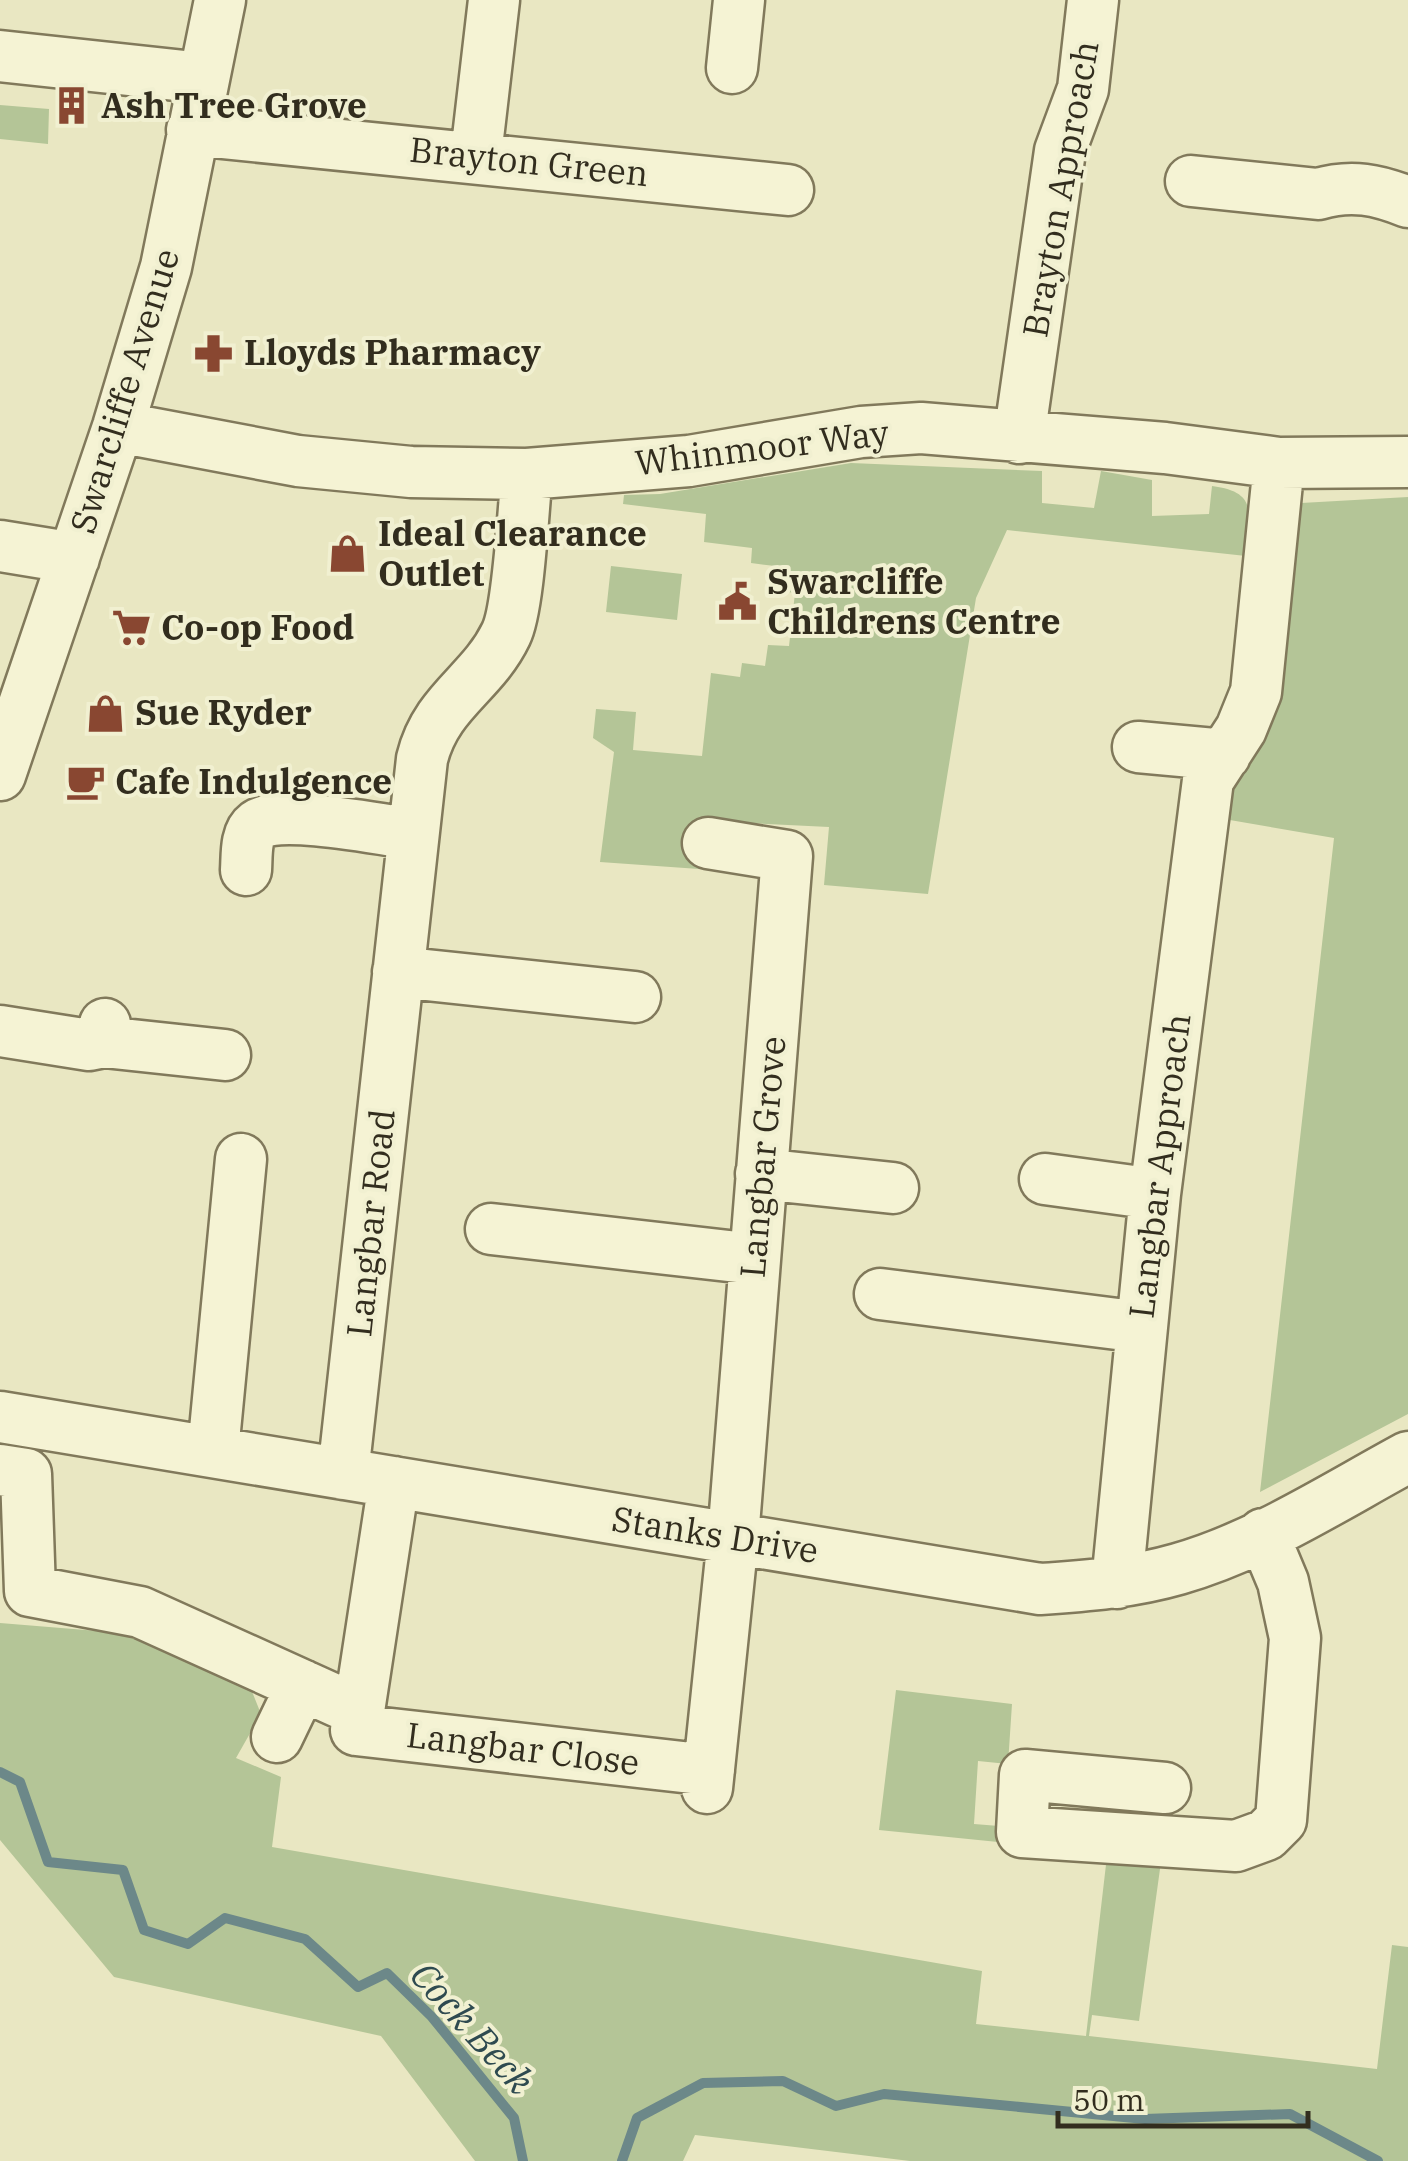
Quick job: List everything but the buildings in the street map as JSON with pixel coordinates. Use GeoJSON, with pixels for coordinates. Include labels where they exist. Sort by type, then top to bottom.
{"type":"FeatureCollection","features":[{"type":"Feature","properties":{"kind":"street","name":"Swarcliffe Avenue"},"geometry":{"type":"LineString","coordinates":[[0,774],[118,426],[166,267],[220,0]]}},
{"type":"Feature","properties":{"kind":"street"},"geometry":{"type":"LineString","coordinates":[[476,155],[494,0]]}},
{"type":"Feature","properties":{"kind":"street"},"geometry":{"type":"LineString","coordinates":[[732,68],[739,0]]}},
{"type":"Feature","properties":{"kind":"street","name":"Brayton Approach"},"geometry":{"type":"LineString","coordinates":[[1019,438],[1060,151],[1083,88],[1093,0]]}},
{"type":"Feature","properties":{"kind":"street"},"geometry":{"type":"LineString","coordinates":[[0,56],[204,78]]}},
{"type":"Feature","properties":{"kind":"street","name":"Brayton Green"},"geometry":{"type":"LineString","coordinates":[[192,130],[476,155],[759,198]]}},
{"type":"Feature","properties":{"kind":"street"},"geometry":{"type":"LineString","coordinates":[[1192,181],[1318,194],[1334,189],[1389,190],[1408,202]]}},
{"type":"Feature","properties":{"kind":"street","name":"Whinmoor Way"},"geometry":{"type":"LineString","coordinates":[[118,426],[298,461],[411,472],[526,474],[689,460],[921,428],[1165,448],[1279,462],[1408,462]]}},
{"type":"Feature","properties":{"kind":"street","name":"Langbar Approach"},"geometry":{"type":"LineString","coordinates":[[1117,1584],[1154,1194],[1208,780],[1251,711],[1256,692],[1279,462]]}},
{"type":"Feature","properties":{"kind":"street","name":"Langbar Road"},"geometry":{"type":"LineString","coordinates":[[343,1474],[422,759],[436,718],[482,671],[508,632],[526,474]]}},
{"type":"Feature","properties":{"kind":"street"},"geometry":{"type":"LineString","coordinates":[[0,546],[74,558]]}},
{"type":"Feature","properties":{"kind":"street"},"geometry":{"type":"LineString","coordinates":[[1138,748],[1225,756]]}},
{"type":"Feature","properties":{"kind":"street"},"geometry":{"type":"LineString","coordinates":[[246,870],[250,833],[260,822],[282,818],[414,834]]}},
{"type":"Feature","properties":{"kind":"street","name":"Langbar Grove"},"geometry":{"type":"LineString","coordinates":[[708,843],[787,856],[733,1538],[708,1779]]}},
{"type":"Feature","properties":{"kind":"street"},"geometry":{"type":"LineString","coordinates":[[398,972],[635,997]]}},
{"type":"Feature","properties":{"kind":"street"},"geometry":{"type":"LineString","coordinates":[[0,1031],[89,1045],[105,1033],[225,1055]]}},
{"type":"Feature","properties":{"kind":"street"},"geometry":{"type":"LineString","coordinates":[[213,1451],[241,1158]]}},
{"type":"Feature","properties":{"kind":"street"},"geometry":{"type":"LineString","coordinates":[[762,1174],[892,1188]]}},
{"type":"Feature","properties":{"kind":"street"},"geometry":{"type":"LineString","coordinates":[[1045,1178],[1154,1194]]}},
{"type":"Feature","properties":{"kind":"street"},"geometry":{"type":"LineString","coordinates":[[491,1229],[755,1259]]}},
{"type":"Feature","properties":{"kind":"street"},"geometry":{"type":"LineString","coordinates":[[880,1294],[1141,1326]]}},
{"type":"Feature","properties":{"kind":"street","name":"Stanks Drive"},"geometry":{"type":"LineString","coordinates":[[0,1417],[1040,1590],[1117,1584],[1179,1569],[1263,1534],[1408,1458]]}},
{"type":"Feature","properties":{"kind":"street","name":"Langbar Close"},"geometry":{"type":"LineString","coordinates":[[0,1470],[26,1474],[30,1591],[140,1612],[358,1712]]}},
{"type":"Feature","properties":{"kind":"street","name":"Langbar Close"},"geometry":{"type":"LineString","coordinates":[[394,1482],[356,1730],[708,1779]]}},
{"type":"Feature","properties":{"kind":"street"},"geometry":{"type":"LineString","coordinates":[[1165,1788],[1025,1776],[1022,1832],[1236,1846],[1266,1836],[1281,1820],[1296,1638],[1283,1582],[1263,1534]]}},
{"type":"Feature","properties":{"kind":"street"},"geometry":{"type":"LineString","coordinates":[[277,1737],[302,1685]]}},
{"type":"Feature","properties":{"kind":"green space"},"geometry":{"type":"Polygon","coordinates":[[[0,105],[49,109],[48,144],[0,139],[0,105]]]}},
{"type":"Feature","properties":{"kind":"green space"},"geometry":{"type":"Polygon","coordinates":[[[851,463],[1042,471],[1042,503],[1094,508],[1101,471],[1152,480],[1152,516],[1209,514],[1212,486],[1227,489],[1245,500],[1248,508],[1246,556],[1007,530],[976,598],[928,894],[824,885],[829,827],[709,821],[699,869],[600,862],[614,752],[593,738],[596,709],[636,712],[633,750],[702,756],[711,673],[740,677],[742,663],[765,666],[768,645],[789,646],[795,593],[772,590],[775,566],[751,563],[752,548],[704,542],[706,514],[623,504],[624,495],[660,494],[851,463]]]}},
{"type":"Feature","properties":{"kind":"green space"},"geometry":{"type":"Polygon","coordinates":[[[1408,497],[1408,1414],[1260,1492],[1334,838],[1224,819],[1264,505],[1408,497]]]}},
{"type":"Feature","properties":{"kind":"green space"},"geometry":{"type":"Polygon","coordinates":[[[611,566],[682,574],[677,620],[606,612],[611,566]]]}},
{"type":"Feature","properties":{"kind":"green space"},"geometry":{"type":"Polygon","coordinates":[[[0,1623],[110,1632],[162,1645],[251,1689],[261,1714],[236,1758],[281,1777],[272,1847],[982,1971],[976,2024],[1086,2036],[1109,1839],[1164,1840],[1139,2021],[1092,2015],[1089,2036],[1377,2069],[1392,1945],[1408,1947],[1408,2161],[910,2161],[695,2135],[683,2161],[475,2161],[381,2036],[114,1977],[0,1840],[0,1623]]]}},
{"type":"Feature","properties":{"kind":"green space"},"geometry":{"type":"Polygon","coordinates":[[[896,1690],[1012,1704],[1008,1764],[978,1761],[974,1824],[999,1826],[998,1842],[879,1830],[896,1690]]]}},
{"type":"Feature","properties":{"kind":"waterway","name":"Cock Beck"},"geometry":{"type":"LineString","coordinates":[[0,1772],[20,1782],[48,1862],[123,1870],[144,1930],[188,1944],[225,1918],[305,1939],[358,1987],[387,1973],[432,2017],[514,2118],[523,2161]]}},
{"type":"Feature","properties":{"kind":"waterway"},"geometry":{"type":"LineString","coordinates":[[622,2161],[637,2118],[703,2083],[783,2081],[836,2106],[884,2094],[1145,2119],[1290,2114],[1378,2161]]}},
{"type":"Feature","properties":{"kind":"place","name":"Ash Tree Grove"},"geometry":{"type":"Point","coordinates":[71,106]}},
{"type":"Feature","properties":{"kind":"place","name":"Lloyds Pharmacy"},"geometry":{"type":"Point","coordinates":[214,353]}},
{"type":"Feature","properties":{"kind":"place","name":"Ideal Clearance Outlet"},"geometry":{"type":"Point","coordinates":[348,554]}},
{"type":"Feature","properties":{"kind":"place","name":"Swarcliffe Childrens Centre"},"geometry":{"type":"Point","coordinates":[737,602]}},
{"type":"Feature","properties":{"kind":"place","name":"Co-op Food"},"geometry":{"type":"Point","coordinates":[131,628]}},
{"type":"Feature","properties":{"kind":"place","name":"Sue Ryder"},"geometry":{"type":"Point","coordinates":[105,713]}},
{"type":"Feature","properties":{"kind":"place","name":"Cafe Indulgence"},"geometry":{"type":"Point","coordinates":[85,782]}}]}
